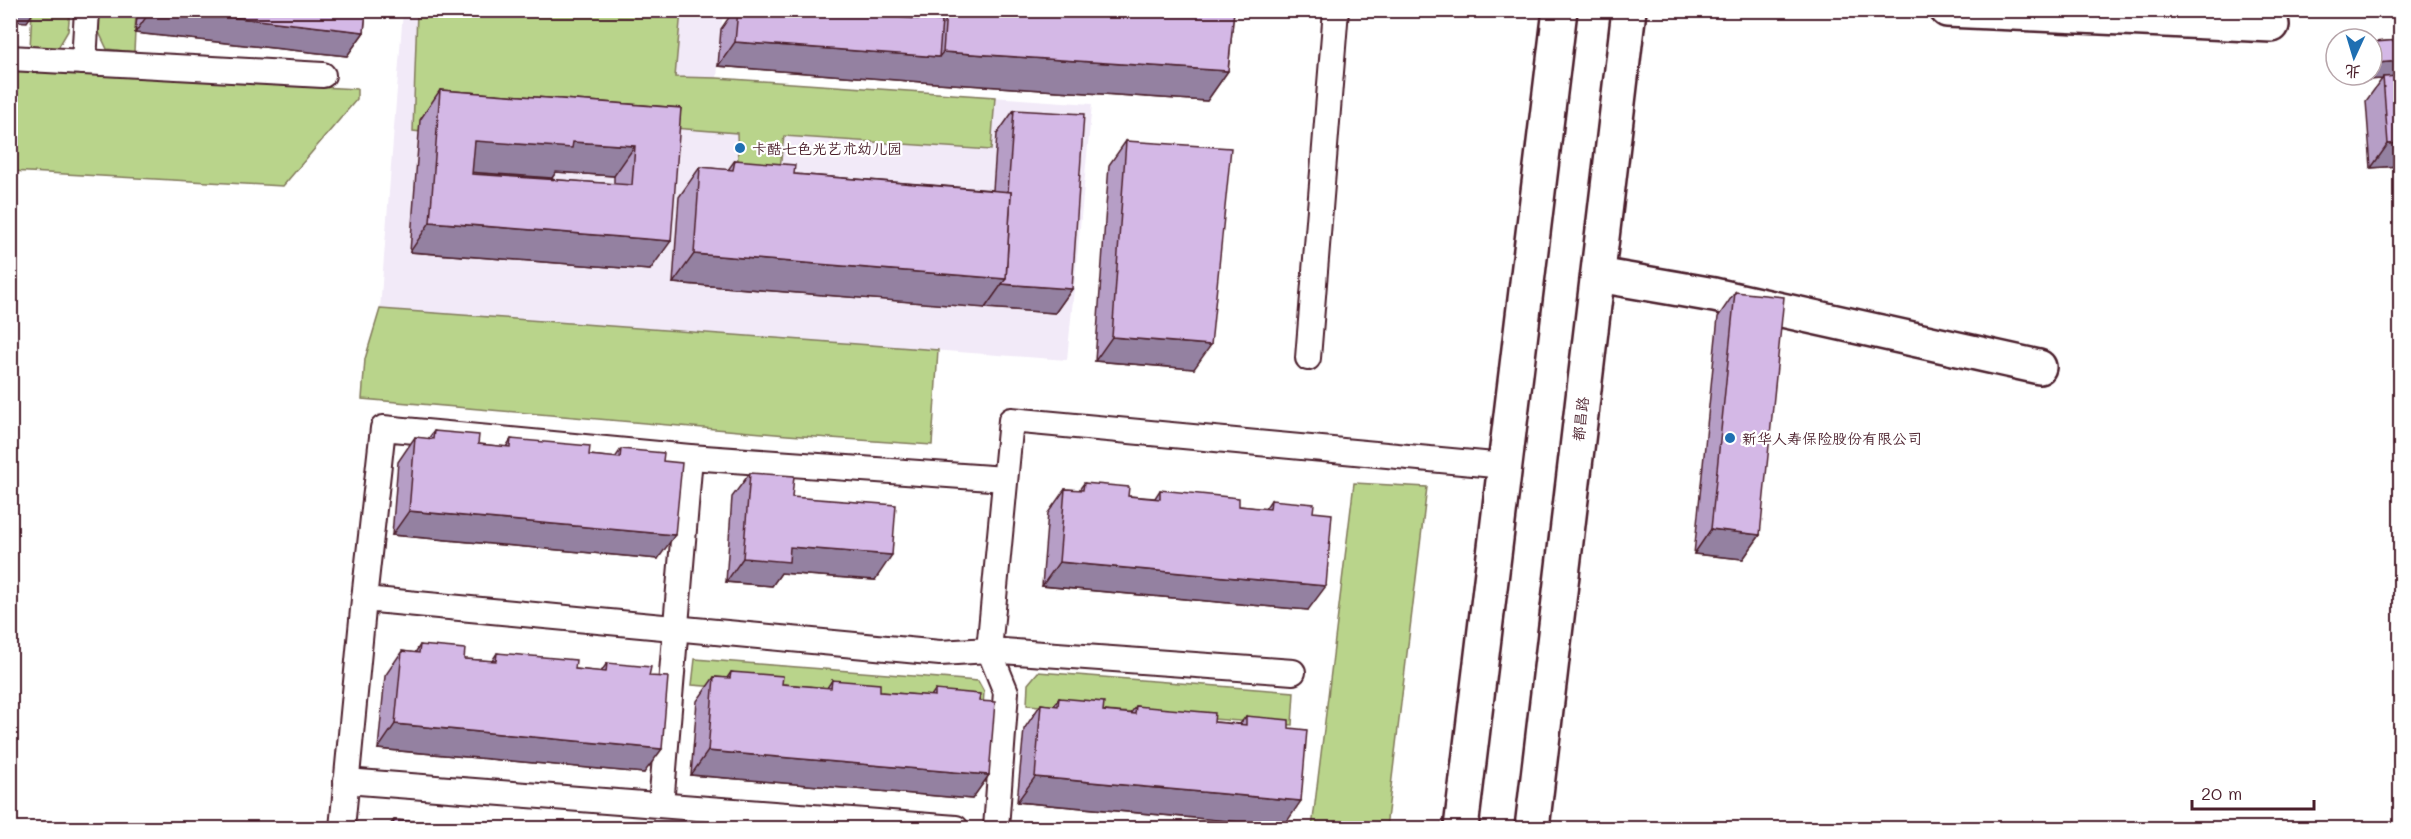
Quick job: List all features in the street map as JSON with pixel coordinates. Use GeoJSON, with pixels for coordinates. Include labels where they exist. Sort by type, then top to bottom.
{"type":"FeatureCollection","features":[{"type":"Feature","properties":{"kind":"main road"},"geometry":{"type":"LineString","coordinates":[[1461,828],[1560,10]]}},
{"type":"Feature","properties":{"kind":"main road","name":"都昌路"},"geometry":{"type":"LineString","coordinates":[[1532,828],[1629,10]]}},
{"type":"Feature","properties":{"kind":"main road"},"geometry":{"type":"LineString","coordinates":[[1947,10],[2272,25]]}},
{"type":"Feature","properties":{"kind":"main road"},"geometry":{"type":"LineString","coordinates":[[1598,275],[1714,295],[2039,367]]}},
{"type":"Feature","properties":{"kind":"lane"},"geometry":{"type":"LineString","coordinates":[[84,62],[87,10]]}},
{"type":"Feature","properties":{"kind":"lane"},"geometry":{"type":"LineString","coordinates":[[1308,358],[1336,10]]}},
{"type":"Feature","properties":{"kind":"lane"},"geometry":{"type":"LineString","coordinates":[[10,58],[323,75]]}},
{"type":"Feature","properties":{"kind":"lane"},"geometry":{"type":"LineString","coordinates":[[996,828],[1006,692],[989,650],[1011,420],[1505,466]]}},
{"type":"Feature","properties":{"kind":"lane"},"geometry":{"type":"LineString","coordinates":[[342,828],[383,428],[690,457],[1005,479]]}},
{"type":"Feature","properties":{"kind":"lane"},"geometry":{"type":"LineString","coordinates":[[661,806],[690,457]]}},
{"type":"Feature","properties":{"kind":"lane"},"geometry":{"type":"LineString","coordinates":[[364,598],[940,653],[989,650],[1293,672]]}},
{"type":"Feature","properties":{"kind":"lane"},"geometry":{"type":"LineString","coordinates":[[346,782],[956,828]]}},
{"type":"Feature","properties":{"kind":"shaded area","name":"卡酷七色光艺术幼儿园"},"geometry":{"type":"Polygon","coordinates":[[[403,11],[723,11],[717,78],[1092,104],[1067,360],[380,309],[403,11]]]}},
{"type":"Feature","properties":{"kind":"green space"},"geometry":{"type":"Polygon","coordinates":[[[32,11],[70,11],[68,31],[58,48],[30,48],[32,11]]]}},
{"type":"Feature","properties":{"kind":"green space"},"geometry":{"type":"Polygon","coordinates":[[[99,11],[136,11],[134,52],[107,49],[98,30],[99,11]]]}},
{"type":"Feature","properties":{"kind":"green space"},"geometry":{"type":"Polygon","coordinates":[[[417,11],[681,11],[675,77],[995,97],[991,150],[784,136],[776,199],[739,194],[737,133],[470,112],[467,137],[413,131],[417,11]]]}},
{"type":"Feature","properties":{"kind":"green space"},"geometry":{"type":"Polygon","coordinates":[[[11,70],[357,89],[357,99],[283,186],[11,171],[11,70]]]}},
{"type":"Feature","properties":{"kind":"green space"},"geometry":{"type":"Polygon","coordinates":[[[380,309],[938,350],[932,445],[362,399],[365,359],[380,309]]]}},
{"type":"Feature","properties":{"kind":"green space"},"geometry":{"type":"Polygon","coordinates":[[[1354,483],[1427,487],[1386,828],[1312,828],[1354,483]]]}},
{"type":"Feature","properties":{"kind":"green space"},"geometry":{"type":"Polygon","coordinates":[[[695,659],[978,681],[984,692],[983,707],[692,685],[695,659]]]}},
{"type":"Feature","properties":{"kind":"green space"},"geometry":{"type":"Polygon","coordinates":[[[1038,672],[1294,692],[1292,725],[1027,705],[1028,684],[1038,672]]]}},
{"type":"Feature","properties":{"kind":"building"},"geometry":{"type":"Polygon","coordinates":[[[168,10],[366,10],[364,32],[168,10]]]}},
{"type":"Feature","properties":{"kind":"building"},"geometry":{"type":"Polygon","coordinates":[[[738,10],[816,10],[942,21],[939,57],[735,42],[738,10]]]}},
{"type":"Feature","properties":{"kind":"building"},"geometry":{"type":"Polygon","coordinates":[[[946,10],[1234,10],[1228,71],[943,52],[946,10]]]}},
{"type":"Feature","properties":{"kind":"building"},"geometry":{"type":"Polygon","coordinates":[[[2400,40],[2400,61],[2384,62],[2384,41],[2400,40]]]}},
{"type":"Feature","properties":{"kind":"building"},"geometry":{"type":"Polygon","coordinates":[[[2400,76],[2400,143],[2388,144],[2384,77],[2400,76]]]}},
{"type":"Feature","properties":{"kind":"building"},"geometry":{"type":"Polygon","coordinates":[[[440,90],[681,108],[671,241],[430,222],[440,90]],[[475,141],[472,174],[632,185],[635,146],[573,142],[572,148],[475,141]]]}},
{"type":"Feature","properties":{"kind":"building"},"geometry":{"type":"Polygon","coordinates":[[[1014,110],[1084,114],[1072,289],[1002,284],[1006,279],[1011,192],[1008,192],[1014,110]]]}},
{"type":"Feature","properties":{"kind":"building"},"geometry":{"type":"Polygon","coordinates":[[[1126,141],[1231,148],[1211,345],[1112,337],[1126,141]]]}},
{"type":"Feature","properties":{"kind":"building"},"geometry":{"type":"Polygon","coordinates":[[[735,160],[795,165],[794,174],[1011,192],[1006,279],[694,254],[700,167],[733,170],[735,160]]]}},
{"type":"Feature","properties":{"kind":"building","name":"新华人寿保险股份有限公司"},"geometry":{"type":"Polygon","coordinates":[[[1735,292],[1784,297],[1760,535],[1711,529],[1735,292]]]}},
{"type":"Feature","properties":{"kind":"building"},"geometry":{"type":"Polygon","coordinates":[[[434,431],[479,435],[478,444],[510,447],[511,439],[590,446],[589,455],[620,458],[621,449],[664,453],[663,461],[682,463],[675,535],[409,511],[415,437],[433,439],[434,431]]]}},
{"type":"Feature","properties":{"kind":"building"},"geometry":{"type":"Polygon","coordinates":[[[750,473],[794,476],[792,497],[896,505],[892,555],[790,547],[789,562],[743,558],[750,473]]]}},
{"type":"Feature","properties":{"kind":"building"},"geometry":{"type":"Polygon","coordinates":[[[1084,483],[1129,487],[1128,496],[1160,499],[1160,490],[1239,498],[1239,506],[1270,509],[1271,500],[1314,504],[1313,512],[1332,514],[1326,586],[1059,562],[1065,489],[1083,490],[1084,483]]]}},
{"type":"Feature","properties":{"kind":"building"},"geometry":{"type":"Polygon","coordinates":[[[420,645],[465,649],[464,659],[496,661],[497,653],[576,660],[575,669],[606,672],[607,663],[651,667],[649,676],[668,677],[662,749],[395,724],[402,651],[419,653],[420,645]]]}},
{"type":"Feature","properties":{"kind":"building"},"geometry":{"type":"Polygon","coordinates":[[[731,672],[783,676],[782,684],[831,688],[832,680],[880,684],[880,692],[935,696],[935,690],[980,694],[979,701],[995,702],[989,775],[708,751],[714,677],[730,678],[731,672]]]}},
{"type":"Feature","properties":{"kind":"building"},"geometry":{"type":"Polygon","coordinates":[[[1059,698],[1104,702],[1103,711],[1135,714],[1136,706],[1215,713],[1214,722],[1246,725],[1246,716],[1289,720],[1289,728],[1307,730],[1301,801],[1035,777],[1041,704],[1058,706],[1059,698]]]}},
{"type":"Feature","properties":{"kind":"building"},"geometry":{"type":"Polygon","coordinates":[[[394,820],[502,828],[393,828],[394,820]]]}},
{"type":"Feature","properties":{"kind":"place","name":"卡酷七色光艺术幼儿园"},"geometry":{"type":"Point","coordinates":[740,148]}},
{"type":"Feature","properties":{"kind":"place","name":"新华人寿保险股份有限公司"},"geometry":{"type":"Point","coordinates":[1730,438]}}]}
